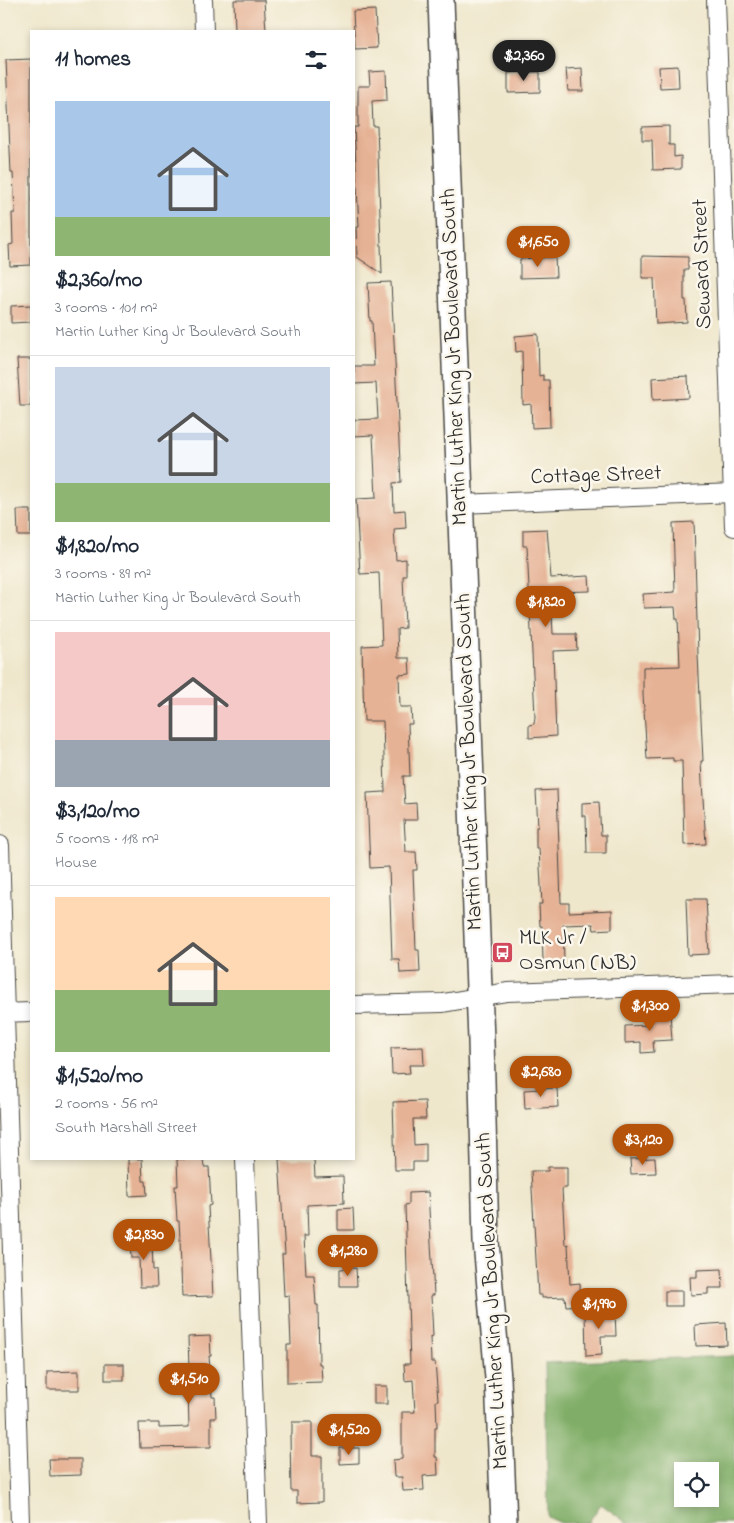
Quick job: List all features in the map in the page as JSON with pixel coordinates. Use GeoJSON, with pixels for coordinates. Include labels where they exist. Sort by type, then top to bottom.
{"type":"FeatureCollection","features":[{"type":"Feature","properties":{"kind":"main road","name":"Martin Luther King Jr Boulevard South"},"geometry":{"type":"LineString","coordinates":[[441,0],[479,997],[486,1242],[498,1378],[504,1523]]}},
{"type":"Feature","properties":{"kind":"street"},"geometry":{"type":"LineString","coordinates":[[203,0],[204,30]]}},
{"type":"Feature","properties":{"kind":"street","name":"Seward Street"},"geometry":{"type":"LineString","coordinates":[[716,0],[734,527]]}},
{"type":"Feature","properties":{"kind":"street","name":"Cottage Street"},"geometry":{"type":"LineString","coordinates":[[460,504],[733,493]]}},
{"type":"Feature","properties":{"kind":"street"},"geometry":{"type":"LineString","coordinates":[[0,845],[3,1013],[20,1523]]}},
{"type":"Feature","properties":{"kind":"street"},"geometry":{"type":"LineString","coordinates":[[355,1005],[443,1003],[508,992],[734,984]]}},
{"type":"Feature","properties":{"kind":"street"},"geometry":{"type":"LineString","coordinates":[[3,1013],[30,1012]]}},
{"type":"Feature","properties":{"kind":"street"},"geometry":{"type":"LineString","coordinates":[[246,1160],[258,1523]]}},
{"type":"Feature","properties":{"kind":"street"},"geometry":{"type":"LineString","coordinates":[[495,1523],[504,1523]]}},
{"type":"Feature","properties":{"kind":"green space"},"geometry":{"type":"Polygon","coordinates":[[[734,1356],[734,1523],[627,1523],[601,1504],[589,1523],[561,1523],[548,1517],[545,1363],[734,1356]]]}},
{"type":"Feature","properties":{"kind":"building"},"geometry":{"type":"Polygon","coordinates":[[[234,0],[264,0],[266,30],[235,30],[234,0]]]}},
{"type":"Feature","properties":{"kind":"building"},"geometry":{"type":"Polygon","coordinates":[[[375,10],[377,48],[355,49],[353,11],[375,10]]]}},
{"type":"Feature","properties":{"kind":"building"},"geometry":{"type":"Polygon","coordinates":[[[30,59],[30,265],[10,266],[9,245],[13,244],[12,213],[15,213],[13,173],[11,173],[6,60],[30,59]]]}},
{"type":"Feature","properties":{"kind":"building"},"geometry":{"type":"Polygon","coordinates":[[[678,66],[679,87],[660,88],[659,67],[678,66]]]}},
{"type":"Feature","properties":{"kind":"building"},"geometry":{"type":"Polygon","coordinates":[[[582,68],[583,91],[568,91],[566,69],[582,68]]]}},
{"type":"Feature","properties":{"kind":"building"},"geometry":{"type":"Polygon","coordinates":[[[386,71],[387,100],[372,101],[373,126],[377,126],[382,274],[357,257],[356,227],[359,227],[355,127],[358,127],[358,86],[370,86],[369,72],[386,71]]]}},
{"type":"Feature","properties":{"kind":"building"},"geometry":{"type":"Polygon","coordinates":[[[540,72],[540,92],[508,93],[508,73],[540,72]]]}},
{"type":"Feature","properties":{"kind":"building"},"geometry":{"type":"Polygon","coordinates":[[[669,126],[669,145],[674,145],[674,157],[681,156],[681,169],[653,170],[652,140],[642,140],[642,127],[669,126]]]}},
{"type":"Feature","properties":{"kind":"building"},"geometry":{"type":"Polygon","coordinates":[[[642,256],[688,257],[688,270],[684,270],[684,300],[686,300],[687,322],[656,324],[654,278],[642,278],[642,256]]]}},
{"type":"Feature","properties":{"kind":"building"},"geometry":{"type":"Polygon","coordinates":[[[555,257],[556,277],[520,278],[520,259],[555,257]]]}},
{"type":"Feature","properties":{"kind":"building"},"geometry":{"type":"Polygon","coordinates":[[[391,282],[401,482],[393,483],[394,511],[405,510],[406,528],[394,529],[396,560],[406,559],[406,576],[403,576],[405,628],[397,629],[398,658],[409,658],[410,674],[399,675],[400,707],[411,707],[412,724],[408,724],[410,776],[403,776],[405,804],[416,803],[417,820],[404,820],[406,852],[416,852],[417,870],[413,870],[416,950],[419,950],[420,972],[400,973],[399,959],[392,959],[389,867],[370,868],[367,793],[385,792],[383,721],[364,721],[362,646],[382,645],[379,573],[360,574],[356,499],[376,498],[373,435],[355,436],[355,420],[378,419],[376,383],[355,384],[355,366],[374,366],[368,283],[391,282]]]}},
{"type":"Feature","properties":{"kind":"building"},"geometry":{"type":"Polygon","coordinates":[[[30,305],[30,322],[11,323],[11,306],[30,305]]]}},
{"type":"Feature","properties":{"kind":"building"},"geometry":{"type":"Polygon","coordinates":[[[538,334],[539,376],[543,375],[543,380],[549,380],[550,427],[532,428],[531,404],[523,405],[522,351],[516,352],[515,336],[538,334]]]}},
{"type":"Feature","properties":{"kind":"building"},"geometry":{"type":"Polygon","coordinates":[[[17,359],[30,359],[30,406],[20,406],[17,359]]]}},
{"type":"Feature","properties":{"kind":"building"},"geometry":{"type":"Polygon","coordinates":[[[688,376],[689,398],[653,400],[652,378],[688,376]]]}},
{"type":"Feature","properties":{"kind":"building"},"geometry":{"type":"Polygon","coordinates":[[[17,510],[30,510],[30,536],[18,536],[17,510]]]}},
{"type":"Feature","properties":{"kind":"building"},"geometry":{"type":"Polygon","coordinates":[[[694,522],[703,761],[701,761],[706,844],[684,845],[682,761],[673,761],[673,758],[647,759],[643,694],[643,667],[680,666],[678,619],[676,619],[675,607],[644,608],[643,594],[675,592],[673,523],[694,522]]]}},
{"type":"Feature","properties":{"kind":"building"},"geometry":{"type":"Polygon","coordinates":[[[547,529],[551,578],[589,576],[590,591],[551,592],[553,634],[576,634],[577,650],[553,651],[556,736],[529,738],[529,725],[534,724],[535,717],[527,546],[523,546],[523,530],[547,529]]]}},
{"type":"Feature","properties":{"kind":"building"},"geometry":{"type":"Polygon","coordinates":[[[557,790],[561,903],[569,903],[569,912],[612,910],[612,929],[594,930],[593,924],[563,925],[564,961],[543,961],[539,904],[542,904],[539,848],[536,848],[536,827],[538,827],[536,791],[557,790]]]}},
{"type":"Feature","properties":{"kind":"building"},"geometry":{"type":"Polygon","coordinates":[[[599,802],[601,835],[606,835],[606,853],[587,853],[586,816],[582,816],[582,803],[599,802]]]}},
{"type":"Feature","properties":{"kind":"building"},"geometry":{"type":"Polygon","coordinates":[[[686,899],[706,899],[709,954],[688,955],[686,899]]]}},
{"type":"Feature","properties":{"kind":"building"},"geometry":{"type":"Polygon","coordinates":[[[670,1013],[672,1040],[653,1041],[654,1052],[641,1053],[641,1042],[625,1043],[625,1026],[650,1025],[650,1014],[670,1013]]]}},
{"type":"Feature","properties":{"kind":"building"},"geometry":{"type":"Polygon","coordinates":[[[423,1047],[424,1065],[409,1065],[410,1073],[392,1074],[391,1048],[423,1047]]]}},
{"type":"Feature","properties":{"kind":"building"},"geometry":{"type":"Polygon","coordinates":[[[557,1088],[558,1107],[525,1109],[524,1090],[557,1088]]]}},
{"type":"Feature","properties":{"kind":"building"},"geometry":{"type":"Polygon","coordinates":[[[425,1101],[426,1119],[413,1119],[414,1145],[426,1144],[426,1162],[413,1162],[413,1170],[395,1170],[393,1102],[425,1101]]]}},
{"type":"Feature","properties":{"kind":"building"},"geometry":{"type":"Polygon","coordinates":[[[655,1158],[656,1173],[631,1174],[630,1159],[655,1158]]]}},
{"type":"Feature","properties":{"kind":"building"},"geometry":{"type":"Polygon","coordinates":[[[128,1160],[142,1160],[143,1181],[146,1181],[147,1195],[129,1196],[128,1160]]]}},
{"type":"Feature","properties":{"kind":"building"},"geometry":{"type":"Polygon","coordinates":[[[177,1160],[203,1160],[204,1167],[209,1167],[211,1205],[208,1206],[213,1296],[182,1297],[179,1221],[177,1221],[175,1186],[178,1186],[177,1160]]]}},
{"type":"Feature","properties":{"kind":"building"},"geometry":{"type":"Polygon","coordinates":[[[279,1160],[314,1160],[315,1177],[343,1176],[344,1203],[307,1205],[308,1236],[304,1236],[306,1275],[314,1275],[316,1305],[318,1305],[319,1364],[321,1364],[322,1382],[287,1383],[287,1345],[291,1345],[289,1295],[284,1296],[282,1254],[285,1254],[279,1160]]]}},
{"type":"Feature","properties":{"kind":"building"},"geometry":{"type":"Polygon","coordinates":[[[548,1167],[567,1167],[567,1188],[562,1188],[565,1245],[568,1244],[570,1284],[580,1283],[581,1305],[566,1306],[565,1297],[542,1298],[542,1295],[538,1295],[531,1171],[548,1171],[548,1167]]]}},
{"type":"Feature","properties":{"kind":"building"},"geometry":{"type":"Polygon","coordinates":[[[428,1192],[434,1295],[431,1295],[433,1336],[430,1337],[431,1362],[435,1362],[438,1400],[436,1401],[435,1457],[437,1457],[438,1475],[423,1476],[424,1490],[403,1491],[402,1477],[394,1477],[393,1460],[402,1459],[402,1412],[415,1412],[413,1380],[405,1381],[404,1364],[410,1364],[405,1205],[409,1204],[409,1193],[428,1192]]]}},
{"type":"Feature","properties":{"kind":"building"},"geometry":{"type":"Polygon","coordinates":[[[353,1208],[354,1230],[338,1230],[338,1209],[353,1208]]]}},
{"type":"Feature","properties":{"kind":"building"},"geometry":{"type":"Polygon","coordinates":[[[130,1239],[152,1239],[153,1270],[156,1270],[157,1287],[140,1287],[139,1258],[131,1258],[130,1239]]]}},
{"type":"Feature","properties":{"kind":"building"},"geometry":{"type":"Polygon","coordinates":[[[356,1268],[357,1286],[340,1286],[340,1269],[356,1268]]]}},
{"type":"Feature","properties":{"kind":"building"},"geometry":{"type":"Polygon","coordinates":[[[722,1269],[723,1288],[708,1288],[708,1294],[691,1295],[690,1277],[697,1277],[697,1270],[722,1269]]]}},
{"type":"Feature","properties":{"kind":"building"},"geometry":{"type":"Polygon","coordinates":[[[665,1291],[682,1291],[682,1306],[665,1306],[665,1291]]]}},
{"type":"Feature","properties":{"kind":"building"},"geometry":{"type":"Polygon","coordinates":[[[615,1311],[616,1336],[601,1336],[602,1355],[586,1356],[585,1313],[615,1311]]]}},
{"type":"Feature","properties":{"kind":"building"},"geometry":{"type":"Polygon","coordinates":[[[726,1323],[727,1345],[696,1346],[695,1325],[726,1323]]]}},
{"type":"Feature","properties":{"kind":"building"},"geometry":{"type":"Polygon","coordinates":[[[210,1336],[211,1356],[209,1356],[212,1397],[215,1397],[216,1418],[211,1418],[211,1447],[140,1448],[139,1423],[159,1423],[159,1428],[189,1427],[188,1388],[184,1389],[183,1368],[189,1368],[188,1337],[210,1336]]]}},
{"type":"Feature","properties":{"kind":"building"},"geometry":{"type":"Polygon","coordinates":[[[105,1364],[124,1364],[124,1380],[105,1380],[105,1364]]]}},
{"type":"Feature","properties":{"kind":"building"},"geometry":{"type":"Polygon","coordinates":[[[79,1371],[79,1390],[47,1390],[47,1372],[79,1371]]]}},
{"type":"Feature","properties":{"kind":"building"},"geometry":{"type":"Polygon","coordinates":[[[374,1386],[387,1386],[387,1404],[374,1404],[374,1386]]]}},
{"type":"Feature","properties":{"kind":"building"},"geometry":{"type":"Polygon","coordinates":[[[292,1422],[312,1422],[312,1456],[322,1456],[322,1502],[297,1503],[297,1491],[291,1491],[290,1435],[292,1435],[292,1422]]]}},
{"type":"Feature","properties":{"kind":"building"},"geometry":{"type":"Polygon","coordinates":[[[340,1448],[359,1448],[359,1463],[340,1464],[340,1448]]]}},
{"type":"Feature","properties":{"kind":"building"},"geometry":{"type":"Polygon","coordinates":[[[49,1459],[81,1459],[81,1475],[50,1476],[49,1459]]]}},
{"type":"Feature","properties":{"kind":"place","name":"MLK Jr / Osmun (NB)"},"geometry":{"type":"Point","coordinates":[503,952]}}]}
